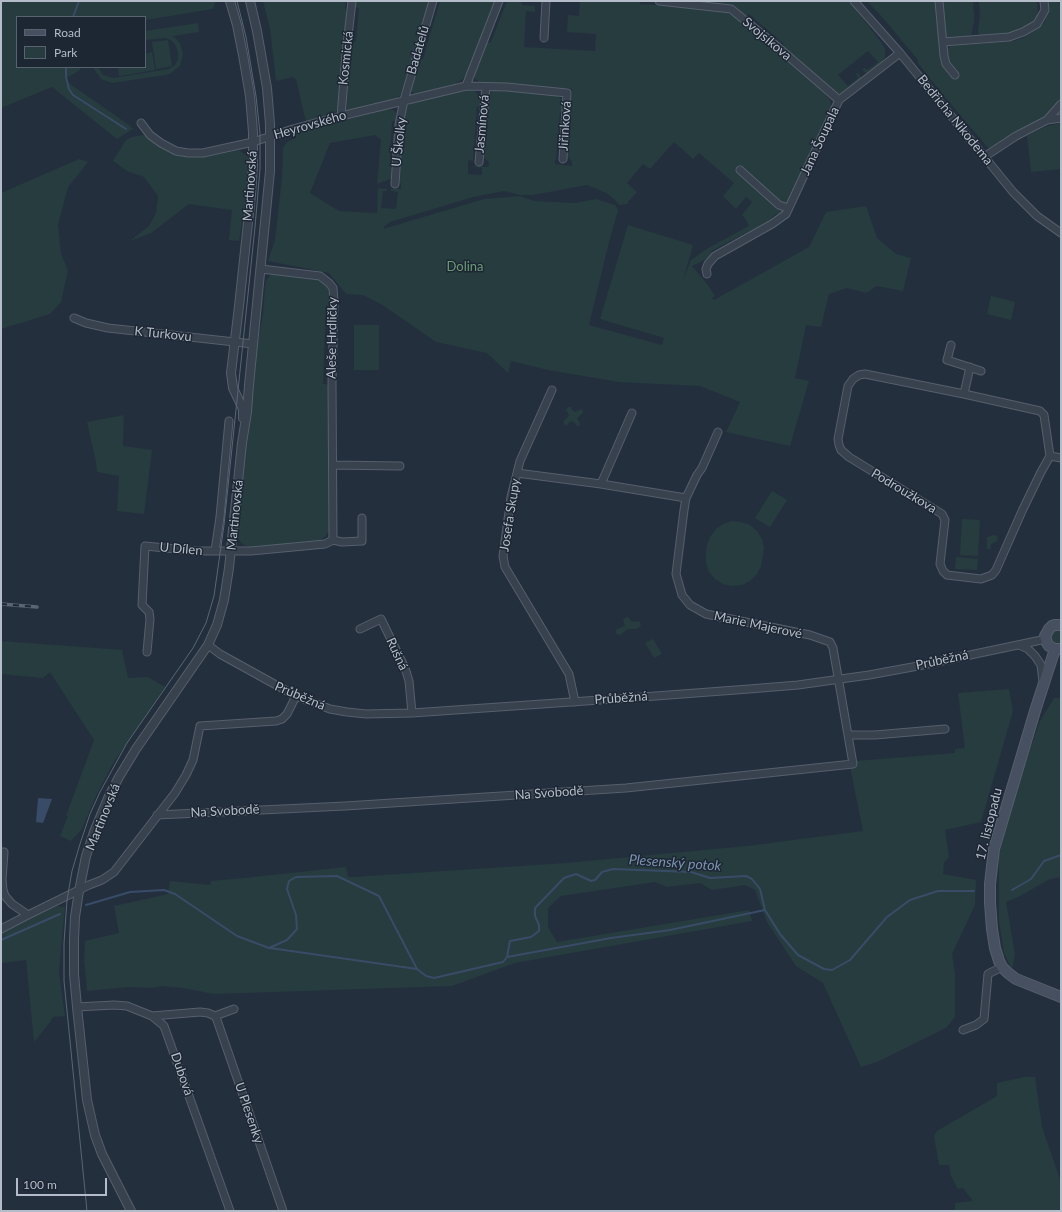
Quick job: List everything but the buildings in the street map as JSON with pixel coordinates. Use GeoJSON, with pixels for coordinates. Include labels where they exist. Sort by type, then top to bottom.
{"type":"FeatureCollection","features":[{"type":"Feature","properties":{"kind":"main road"},"geometry":{"type":"LineString","coordinates":[[1058,649],[1049,646],[1046,639],[1046,632],[1060,623]]}},
{"type":"Feature","properties":{"kind":"main road","name":"17. listopadu"},"geometry":{"type":"LineString","coordinates":[[1002,967],[995,948],[992,929],[990,884],[992,860],[1001,824],[1035,711],[1058,649]]}},
{"type":"Feature","properties":{"kind":"main road"},"geometry":{"type":"LineString","coordinates":[[1002,967],[1016,979],[1061,997]]}},
{"type":"Feature","properties":{"kind":"street","name":"Martinovská"},"geometry":{"type":"LineString","coordinates":[[230,1],[238,29],[247,76],[253,142],[251,195],[231,380],[235,394],[243,411],[242,442]]}},
{"type":"Feature","properties":{"kind":"street","name":"Martinovská"},"geometry":{"type":"LineString","coordinates":[[131,1211],[107,1166],[95,1136],[91,1121],[85,1087],[76,1007],[74,939],[79,891],[85,863],[92,838],[104,807],[119,777],[136,749],[208,645],[221,612],[231,551],[242,442],[247,412],[270,177],[268,104],[263,65],[250,1]]}},
{"type":"Feature","properties":{"kind":"street","name":"Kosmická"},"geometry":{"type":"LineString","coordinates":[[341,116],[352,1]]}},
{"type":"Feature","properties":{"kind":"street","name":"Badatelů"},"geometry":{"type":"LineString","coordinates":[[404,100],[433,1]]}},
{"type":"Feature","properties":{"kind":"street"},"geometry":{"type":"LineString","coordinates":[[466,86],[500,1]]}},
{"type":"Feature","properties":{"kind":"street"},"geometry":{"type":"LineString","coordinates":[[544,38],[546,1]]}},
{"type":"Feature","properties":{"kind":"street","name":"Svojsíkova"},"geometry":{"type":"LineString","coordinates":[[659,1],[731,9],[839,100]]}},
{"type":"Feature","properties":{"kind":"street","name":"Bedřicha Nikodema"},"geometry":{"type":"LineString","coordinates":[[854,1],[900,53],[1013,192],[1043,221],[1061,233]]}},
{"type":"Feature","properties":{"kind":"street"},"geometry":{"type":"LineString","coordinates":[[939,1],[944,56],[946,64],[955,75]]}},
{"type":"Feature","properties":{"kind":"street"},"geometry":{"type":"LineString","coordinates":[[943,42],[1009,37],[1023,32],[1038,24],[1045,10],[1044,1]]}},
{"type":"Feature","properties":{"kind":"street","name":"Jana Šoupala"},"geometry":{"type":"LineString","coordinates":[[707,274],[706,269],[708,264],[715,256],[772,224],[786,214],[839,100],[900,53]]}},
{"type":"Feature","properties":{"kind":"street","name":"Heyrovského"},"geometry":{"type":"LineString","coordinates":[[141,123],[150,135],[176,151],[203,153],[253,142],[341,116],[466,86],[567,93]]}},
{"type":"Feature","properties":{"kind":"street","name":"Jasmínová"},"geometry":{"type":"LineString","coordinates":[[479,162],[486,87]]}},
{"type":"Feature","properties":{"kind":"street","name":"Jiřinková"},"geometry":{"type":"LineString","coordinates":[[563,159],[567,93]]}},
{"type":"Feature","properties":{"kind":"street","name":"U Školky"},"geometry":{"type":"LineString","coordinates":[[395,184],[399,125],[404,100]]}},
{"type":"Feature","properties":{"kind":"street"},"geometry":{"type":"LineString","coordinates":[[1047,120],[1061,104]]}},
{"type":"Feature","properties":{"kind":"street"},"geometry":{"type":"LineString","coordinates":[[984,157],[1016,136],[1047,120],[1061,118]]}},
{"type":"Feature","properties":{"kind":"street"},"geometry":{"type":"LineString","coordinates":[[740,170],[779,205],[788,208]]}},
{"type":"Feature","properties":{"kind":"street","name":"Aleše Hrdličky"},"geometry":{"type":"LineString","coordinates":[[261,269],[320,276],[330,282],[333,288],[333,540]]}},
{"type":"Feature","properties":{"kind":"street","name":"K Turkovu"},"geometry":{"type":"LineString","coordinates":[[74,318],[86,323],[110,328],[253,344]]}},
{"type":"Feature","properties":{"kind":"street"},"geometry":{"type":"LineString","coordinates":[[951,345],[947,360],[981,371]]}},
{"type":"Feature","properties":{"kind":"street"},"geometry":{"type":"LineString","coordinates":[[964,394],[970,367]]}},
{"type":"Feature","properties":{"kind":"street","name":"Podroužkova"},"geometry":{"type":"LineString","coordinates":[[865,374],[964,394],[1040,411],[1044,415],[1050,456],[1041,472],[996,570],[986,578],[980,579],[947,575],[943,571],[940,564],[944,520],[942,514],[849,457],[841,450],[838,441],[848,386],[853,379],[859,375],[865,374]]}},
{"type":"Feature","properties":{"kind":"street","name":"Josefa Skupy"},"geometry":{"type":"LineString","coordinates":[[552,390],[520,461],[509,510],[503,556],[505,567],[569,674],[575,702]]}},
{"type":"Feature","properties":{"kind":"street"},"geometry":{"type":"LineString","coordinates":[[600,484],[632,413]]}},
{"type":"Feature","properties":{"kind":"street"},"geometry":{"type":"LineString","coordinates":[[215,551],[220,517],[229,421]]}},
{"type":"Feature","properties":{"kind":"street","name":"Marie Majerové"},"geometry":{"type":"LineString","coordinates":[[718,432],[702,468],[686,498],[676,574],[682,596],[690,605],[706,614],[810,635],[830,642],[837,679]]}},
{"type":"Feature","properties":{"kind":"street"},"geometry":{"type":"LineString","coordinates":[[1050,456],[1061,458]]}},
{"type":"Feature","properties":{"kind":"street"},"geometry":{"type":"LineString","coordinates":[[333,465],[400,466]]}},
{"type":"Feature","properties":{"kind":"street"},"geometry":{"type":"LineString","coordinates":[[517,474],[600,484],[686,498]]}},
{"type":"Feature","properties":{"kind":"street"},"geometry":{"type":"LineString","coordinates":[[231,551],[294,548],[325,544],[333,540],[342,542],[362,541],[362,518]]}},
{"type":"Feature","properties":{"kind":"street","name":"U Dílen"},"geometry":{"type":"LineString","coordinates":[[147,652],[150,620],[149,612],[142,605],[146,546],[194,551],[231,551]]}},
{"type":"Feature","properties":{"kind":"street","name":"Rušná"},"geometry":{"type":"LineString","coordinates":[[360,628],[382,619],[405,668],[409,681],[412,713]]}},
{"type":"Feature","properties":{"kind":"street","name":"Průběžná"},"geometry":{"type":"LineString","coordinates":[[208,645],[231,660],[296,696],[319,705],[347,712],[366,714],[412,713],[749,689],[837,679],[918,666],[1046,639]]}},
{"type":"Feature","properties":{"kind":"street"},"geometry":{"type":"LineString","coordinates":[[1017,645],[1032,651],[1039,661],[1042,671],[1043,688]]}},
{"type":"Feature","properties":{"kind":"street","name":"Na Svobodě"},"geometry":{"type":"LineString","coordinates":[[158,815],[345,806],[626,788],[853,764],[837,679]]}},
{"type":"Feature","properties":{"kind":"street","name":"Na Svobodě"},"geometry":{"type":"LineString","coordinates":[[1,929],[102,880],[114,872],[175,793],[186,775],[195,754],[200,726],[276,721],[282,719],[287,714],[296,696]]}},
{"type":"Feature","properties":{"kind":"street"},"geometry":{"type":"LineString","coordinates":[[848,735],[875,735],[945,729]]}},
{"type":"Feature","properties":{"kind":"street"},"geometry":{"type":"LineString","coordinates":[[1,852],[4,852],[2,880],[5,896],[12,904],[28,915]]}},
{"type":"Feature","properties":{"kind":"street"},"geometry":{"type":"LineString","coordinates":[[963,1030],[976,1025],[984,1019],[988,974],[1002,967]]}},
{"type":"Feature","properties":{"kind":"street","name":"Dubová"},"geometry":{"type":"LineString","coordinates":[[76,1007],[114,1005],[127,1006],[152,1016],[162,1022],[167,1032],[230,1211]]}},
{"type":"Feature","properties":{"kind":"street"},"geometry":{"type":"LineString","coordinates":[[152,1016],[200,1012],[215,1016],[234,1009]]}},
{"type":"Feature","properties":{"kind":"street","name":"U Plesenky"},"geometry":{"type":"LineString","coordinates":[[215,1016],[282,1211]]}},
{"type":"Feature","properties":{"kind":"green space"},"geometry":{"type":"Polygon","coordinates":[[[1,1],[216,1],[213,9],[146,20],[146,16],[16,16],[16,68],[80,68],[80,70],[65,79],[133,129],[117,139],[52,87],[1,108],[1,1]]]}},
{"type":"Feature","properties":{"kind":"green space"},"geometry":{"type":"Polygon","coordinates":[[[263,1],[346,1],[345,8],[347,11],[338,108],[334,114],[309,123],[306,122],[296,79],[294,79],[294,77],[276,81],[270,29],[263,1]]]}},
{"type":"Feature","properties":{"kind":"green space"},"geometry":{"type":"Polygon","coordinates":[[[356,1],[429,2],[401,94],[395,100],[349,112],[346,109],[345,104],[350,45],[356,41],[359,8],[355,7],[356,1]]]}},
{"type":"Feature","properties":{"kind":"green space"},"geometry":{"type":"Polygon","coordinates":[[[440,1],[496,1],[467,74],[453,85],[415,95],[409,86],[419,59],[423,59],[440,1]]]}},
{"type":"Feature","properties":{"kind":"green space","name":"Dolina"},"geometry":{"type":"Polygon","coordinates":[[[507,1],[522,1],[522,5],[535,6],[535,12],[526,11],[524,47],[595,51],[596,34],[567,32],[568,15],[579,16],[580,1],[640,1],[640,4],[720,9],[740,19],[830,100],[832,111],[782,215],[776,214],[767,222],[711,251],[712,256],[692,266],[708,285],[715,296],[712,298],[714,300],[809,247],[826,212],[866,206],[877,238],[896,254],[911,258],[903,291],[877,286],[866,293],[847,288],[829,294],[821,327],[806,325],[795,378],[809,381],[790,446],[726,432],[740,402],[700,386],[619,382],[548,370],[511,361],[508,373],[487,353],[436,342],[381,304],[363,295],[346,294],[329,273],[268,261],[275,240],[282,178],[283,148],[287,142],[296,138],[296,133],[387,109],[396,112],[396,120],[392,122],[390,154],[392,177],[390,179],[377,184],[381,140],[375,135],[330,143],[310,193],[339,211],[377,213],[378,188],[387,189],[387,191],[383,191],[381,208],[396,209],[398,192],[391,191],[391,189],[401,189],[401,184],[399,181],[405,110],[407,106],[414,101],[459,91],[472,89],[482,99],[481,105],[477,107],[473,161],[468,160],[468,174],[482,175],[482,168],[474,166],[488,167],[489,162],[484,158],[488,97],[495,90],[554,94],[561,99],[564,102],[564,111],[560,112],[555,164],[572,166],[572,162],[568,156],[572,89],[481,83],[475,79],[474,73],[484,46],[491,42],[507,1]],[[674,142],[650,169],[643,164],[627,183],[637,192],[628,204],[619,205],[606,193],[587,185],[533,195],[520,195],[504,191],[473,197],[390,222],[383,229],[484,199],[520,196],[534,201],[575,203],[596,199],[615,205],[618,210],[589,325],[662,345],[664,338],[600,319],[628,225],[693,245],[683,280],[691,260],[708,248],[749,226],[742,215],[752,202],[746,197],[736,209],[723,196],[734,183],[699,153],[693,159],[674,142]]]}},
{"type":"Feature","properties":{"kind":"green space"},"geometry":{"type":"Polygon","coordinates":[[[683,1],[849,1],[881,42],[885,49],[885,57],[882,62],[867,74],[862,69],[865,68],[867,70],[878,62],[868,51],[838,75],[848,86],[858,78],[856,73],[858,73],[862,79],[842,94],[837,93],[782,47],[784,44],[749,14],[744,16],[732,5],[683,1]]]}},
{"type":"Feature","properties":{"kind":"green space"},"geometry":{"type":"Polygon","coordinates":[[[867,1],[936,1],[942,61],[954,79],[958,75],[949,64],[946,53],[948,48],[951,46],[1013,41],[1023,38],[1038,29],[1045,21],[1047,1],[1061,1],[1061,102],[1043,120],[992,150],[989,149],[943,95],[918,63],[918,60],[867,1]]]}},
{"type":"Feature","properties":{"kind":"green space"},"geometry":{"type":"Polygon","coordinates":[[[941,1],[974,1],[974,21],[971,37],[947,39],[945,37],[941,1]]]}},
{"type":"Feature","properties":{"kind":"green space"},"geometry":{"type":"Polygon","coordinates":[[[979,1],[1037,1],[1038,17],[1034,23],[1017,33],[985,37],[979,35],[978,30],[980,16],[979,1]]]}},
{"type":"Feature","properties":{"kind":"green space"},"geometry":{"type":"Polygon","coordinates":[[[198,23],[199,32],[173,36],[180,43],[183,54],[180,66],[171,73],[112,83],[101,79],[94,68],[99,68],[103,75],[113,78],[169,69],[175,65],[178,59],[178,52],[176,46],[171,40],[165,38],[146,40],[146,31],[198,23]]]}},
{"type":"Feature","properties":{"kind":"green space"},"geometry":{"type":"Polygon","coordinates":[[[168,40],[172,66],[156,69],[152,42],[168,40]]]}},
{"type":"Feature","properties":{"kind":"green space"},"geometry":{"type":"Polygon","coordinates":[[[152,52],[155,70],[119,76],[118,68],[146,68],[146,54],[152,52]]]}},
{"type":"Feature","properties":{"kind":"green space"},"geometry":{"type":"Polygon","coordinates":[[[1061,123],[1061,169],[1031,172],[1027,136],[1047,126],[1061,123]]]}},
{"type":"Feature","properties":{"kind":"green space"},"geometry":{"type":"Polygon","coordinates":[[[144,135],[175,155],[187,157],[211,156],[239,150],[248,157],[248,182],[239,241],[229,240],[232,210],[189,204],[151,233],[130,241],[149,226],[156,213],[158,196],[144,177],[127,171],[113,161],[126,140],[132,137],[144,135]]]}},
{"type":"Feature","properties":{"kind":"green space"},"geometry":{"type":"Polygon","coordinates":[[[79,159],[88,162],[68,187],[58,225],[61,254],[68,270],[61,302],[50,314],[1,329],[1,193],[79,159]]]}},
{"type":"Feature","properties":{"kind":"green space"},"geometry":{"type":"Polygon","coordinates":[[[271,274],[318,279],[327,285],[331,295],[331,305],[326,306],[323,384],[328,386],[330,529],[325,537],[315,543],[313,541],[290,543],[289,545],[283,544],[251,548],[244,545],[236,535],[255,357],[263,314],[266,281],[271,274]]]}},
{"type":"Feature","properties":{"kind":"green space"},"geometry":{"type":"Polygon","coordinates":[[[991,296],[1015,302],[1011,320],[987,314],[991,296]]]}},
{"type":"Feature","properties":{"kind":"green space"},"geometry":{"type":"Polygon","coordinates":[[[354,325],[379,325],[379,370],[354,370],[354,325]]]}},
{"type":"Feature","properties":{"kind":"green space"},"geometry":{"type":"Polygon","coordinates":[[[568,407],[571,407],[575,412],[581,409],[583,410],[583,413],[577,418],[580,425],[577,426],[572,421],[569,422],[567,426],[564,424],[564,420],[569,415],[566,410],[568,407]]]}},
{"type":"Feature","properties":{"kind":"green space"},"geometry":{"type":"Polygon","coordinates":[[[124,415],[123,446],[152,450],[144,514],[117,511],[119,476],[97,472],[87,422],[124,415]]]}},
{"type":"Feature","properties":{"kind":"green space"},"geometry":{"type":"Polygon","coordinates":[[[772,491],[787,500],[770,527],[755,518],[772,491]]]}},
{"type":"Feature","properties":{"kind":"green space"},"geometry":{"type":"Polygon","coordinates":[[[962,519],[980,520],[978,556],[960,555],[962,519]]]}},
{"type":"Feature","properties":{"kind":"green space"},"geometry":{"type":"Polygon","coordinates":[[[732,521],[750,525],[757,531],[762,539],[764,548],[761,566],[757,574],[750,581],[742,585],[732,586],[723,584],[715,579],[709,572],[706,563],[706,554],[710,537],[716,529],[723,524],[732,521]]]}},
{"type":"Feature","properties":{"kind":"green space"},"geometry":{"type":"Polygon","coordinates":[[[994,535],[998,537],[997,541],[991,544],[990,549],[987,549],[987,537],[994,535]]]}},
{"type":"Feature","properties":{"kind":"green space"},"geometry":{"type":"Polygon","coordinates":[[[956,557],[978,559],[977,570],[955,569],[956,557]]]}},
{"type":"Feature","properties":{"kind":"green space"},"geometry":{"type":"Polygon","coordinates":[[[626,617],[632,622],[639,621],[641,624],[640,627],[636,629],[628,629],[620,635],[617,634],[615,632],[617,629],[625,626],[623,620],[626,617]]]}},
{"type":"Feature","properties":{"kind":"green space"},"geometry":{"type":"Polygon","coordinates":[[[1056,630],[1061,631],[1061,643],[1059,644],[1054,643],[1051,640],[1050,635],[1056,630]]]}},
{"type":"Feature","properties":{"kind":"green space"},"geometry":{"type":"Polygon","coordinates":[[[653,639],[662,654],[654,658],[645,643],[653,639]]]}},
{"type":"Feature","properties":{"kind":"green space"},"geometry":{"type":"Polygon","coordinates":[[[1,641],[122,650],[128,678],[148,677],[165,687],[112,765],[95,798],[82,829],[71,841],[60,836],[94,740],[50,672],[43,678],[1,674],[1,641]]]}},
{"type":"Feature","properties":{"kind":"green space"},"geometry":{"type":"Polygon","coordinates":[[[1009,689],[1013,711],[981,822],[945,830],[949,857],[944,862],[943,874],[976,880],[975,905],[952,954],[955,973],[955,1017],[946,1028],[877,1062],[861,1067],[823,983],[796,966],[767,922],[755,890],[745,885],[712,890],[700,883],[667,887],[655,882],[561,896],[548,908],[548,927],[557,942],[749,910],[752,921],[515,963],[452,986],[214,994],[183,988],[161,986],[152,988],[129,987],[87,991],[84,959],[85,941],[119,933],[114,906],[168,894],[170,881],[210,885],[211,881],[346,867],[348,877],[353,877],[566,863],[747,846],[863,831],[850,767],[857,766],[856,761],[955,753],[955,749],[965,748],[958,693],[1009,689]]]}},
{"type":"Feature","properties":{"kind":"green space"},"geometry":{"type":"Polygon","coordinates":[[[1054,698],[1061,698],[1061,877],[1050,879],[1006,902],[1015,954],[1012,970],[1004,953],[999,921],[999,856],[1006,819],[1040,721],[1054,698]]]}},
{"type":"Feature","properties":{"kind":"green space"},"geometry":{"type":"Polygon","coordinates":[[[57,906],[65,907],[59,972],[65,1016],[53,1017],[34,1042],[26,960],[1,963],[1,932],[57,906]]]}},
{"type":"Feature","properties":{"kind":"green space"},"geometry":{"type":"Polygon","coordinates":[[[1025,1077],[1035,1077],[1042,1127],[1061,1182],[1061,1211],[955,1211],[955,1203],[973,1201],[963,1188],[958,1189],[951,1176],[949,1165],[939,1165],[934,1136],[937,1131],[997,1096],[997,1083],[1025,1077]]]}},
{"type":"Feature","properties":{"kind":"water"},"geometry":{"type":"Polygon","coordinates":[[[38,798],[52,799],[43,823],[36,822],[38,798]]]}},
{"type":"Feature","properties":{"kind":"waterway"},"geometry":{"type":"LineString","coordinates":[[73,16],[79,1]]}},
{"type":"Feature","properties":{"kind":"waterway"},"geometry":{"type":"LineString","coordinates":[[66,68],[66,77],[69,89],[73,95],[126,129]]}},
{"type":"Feature","properties":{"kind":"waterway","name":"Plesenský potok"},"geometry":{"type":"LineString","coordinates":[[1012,890],[1031,879],[1044,861],[1061,855]]}},
{"type":"Feature","properties":{"kind":"waterway","name":"Plesenský potok"},"geometry":{"type":"LineString","coordinates":[[86,905],[130,892],[164,890],[175,894],[237,936],[269,948],[287,940],[297,929],[296,915],[287,889],[289,881],[296,877],[337,876],[379,896],[417,969],[426,976],[434,978],[503,962],[507,957],[510,941],[531,937],[539,931],[539,925],[535,916],[535,908],[564,878],[576,874],[591,881],[595,880],[602,872],[613,869],[691,872],[710,878],[746,876],[752,879],[760,889],[765,910],[780,934],[798,955],[824,969],[832,970],[850,960],[887,917],[910,900],[938,891],[974,891]]}},
{"type":"Feature","properties":{"kind":"waterway"},"geometry":{"type":"LineString","coordinates":[[507,957],[611,938],[670,930],[765,910]]}},
{"type":"Feature","properties":{"kind":"waterway","name":"Plesenský potok"},"geometry":{"type":"LineString","coordinates":[[1,940],[60,914]]}},
{"type":"Feature","properties":{"kind":"waterway"},"geometry":{"type":"LineString","coordinates":[[270,948],[417,969]]}},
{"type":"Feature","properties":{"kind":"tram line"},"geometry":{"type":"LineString","coordinates":[[87,1211],[64,981],[64,943],[67,900],[72,871],[80,844],[90,814],[100,792],[127,743],[193,648],[206,623],[214,596],[224,525],[260,169],[260,133],[256,96],[246,37],[237,1]]}},
{"type":"Feature","properties":{"kind":"railway"},"geometry":{"type":"LineString","coordinates":[[1,604],[37,607]]}}]}
